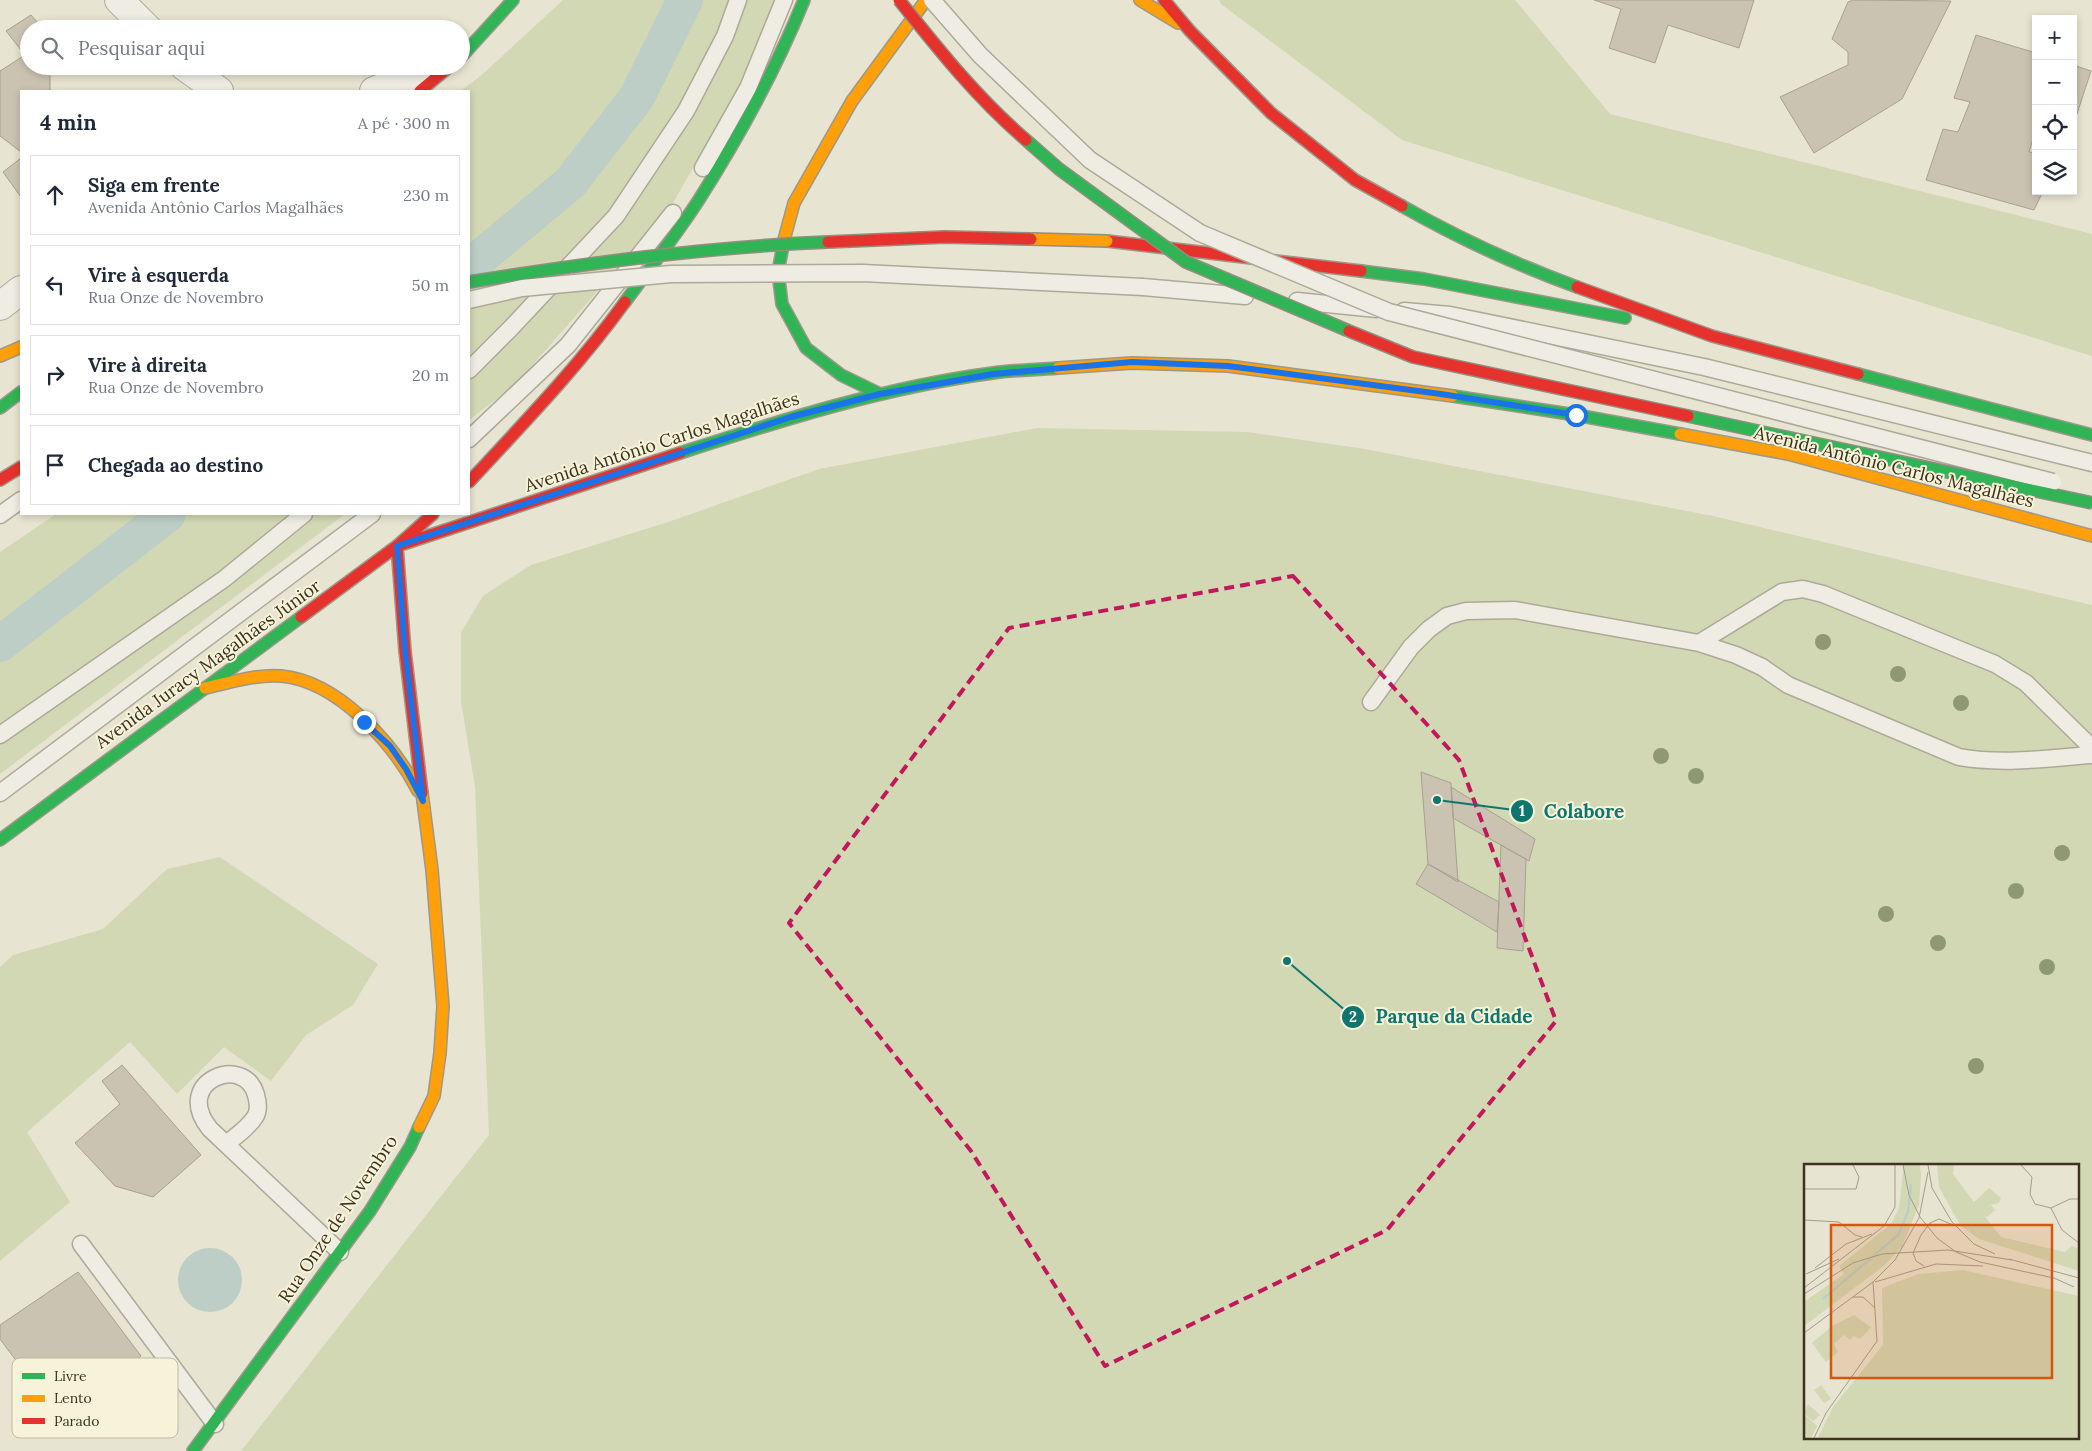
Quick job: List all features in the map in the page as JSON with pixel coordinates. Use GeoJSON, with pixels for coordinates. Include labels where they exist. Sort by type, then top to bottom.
{"type":"FeatureCollection","features":[{"type":"Feature","properties":{"kind":"main road"},"geometry":{"type":"LineString","coordinates":[[470,47],[513,0]]}},
{"type":"Feature","properties":{"kind":"main road"},"geometry":{"type":"LineString","coordinates":[[470,481],[536,410],[602,334],[699,199],[745,124],[790,35],[804,0]]}},
{"type":"Feature","properties":{"kind":"main road"},"geometry":{"type":"LineString","coordinates":[[899,0],[960,76],[1005,122],[1059,169],[1186,262],[1247,290],[1413,357],[2092,503]]}},
{"type":"Feature","properties":{"kind":"main road"},"geometry":{"type":"LineString","coordinates":[[880,394],[841,375],[806,348],[782,304],[778,272],[784,234],[794,203],[852,101],[926,0]]}},
{"type":"Feature","properties":{"kind":"main road"},"geometry":{"type":"LineString","coordinates":[[1140,0],[1190,31]]}},
{"type":"Feature","properties":{"kind":"main road"},"geometry":{"type":"LineString","coordinates":[[1164,0],[1190,31],[1271,113],[1356,180],[1437,226],[1542,274],[1712,336]]}},
{"type":"Feature","properties":{"kind":"main road"},"geometry":{"type":"LineString","coordinates":[[421,90],[439,75]]}},
{"type":"Feature","properties":{"kind":"main road"},"geometry":{"type":"LineString","coordinates":[[470,282],[596,263],[698,251],[809,243],[945,237],[1107,241],[1424,279],[1712,336],[2092,435]]}},
{"type":"Feature","properties":{"kind":"main road"},"geometry":{"type":"LineString","coordinates":[[0,356],[20,347]]}},
{"type":"Feature","properties":{"kind":"main road","name":"Avenida Antônio Carlos Magalhães"},"geometry":{"type":"LineString","coordinates":[[397,546],[791,417],[880,394],[993,374],[1132,362],[1228,366],[1470,398],[1576,415],[1788,454],[2092,536]]}},
{"type":"Feature","properties":{"kind":"main road"},"geometry":{"type":"LineString","coordinates":[[0,408],[20,393]]}},
{"type":"Feature","properties":{"kind":"main road"},"geometry":{"type":"LineString","coordinates":[[0,480],[20,468]]}},
{"type":"Feature","properties":{"kind":"main road","name":"Avenida Juracy Magalhães Júnior"},"geometry":{"type":"LineString","coordinates":[[0,840],[397,546],[432,515]]}},
{"type":"Feature","properties":{"kind":"main road","name":"Rua Onze de Novembro"},"geometry":{"type":"LineString","coordinates":[[193,1451],[215,1424],[370,1211],[410,1147],[434,1096],[440,1053],[443,1006],[432,870],[405,651],[397,546]]}},
{"type":"Feature","properties":{"kind":"main road","name":"Rua Onze de Novembro"},"geometry":{"type":"LineString","coordinates":[[205,688],[250,678],[282,676],[303,681],[331,695],[390,746],[406,769],[423,801]]}},
{"type":"Feature","properties":{"kind":"street"},"geometry":{"type":"LineString","coordinates":[[119,0],[139,20]]}},
{"type":"Feature","properties":{"kind":"street"},"geometry":{"type":"LineString","coordinates":[[182,75],[182,90]]}},
{"type":"Feature","properties":{"kind":"street"},"geometry":{"type":"LineString","coordinates":[[195,75],[218,90]]}},
{"type":"Feature","properties":{"kind":"street"},"geometry":{"type":"LineString","coordinates":[[376,90],[414,75]]}},
{"type":"Feature","properties":{"kind":"street"},"geometry":{"type":"LineString","coordinates":[[0,306],[20,291]]}},
{"type":"Feature","properties":{"kind":"lane"},"geometry":{"type":"LineString","coordinates":[[470,369],[616,216],[686,110],[725,36],[738,0]]}},
{"type":"Feature","properties":{"kind":"lane"},"geometry":{"type":"LineString","coordinates":[[470,438],[568,345],[686,197],[748,88],[784,0]]}},
{"type":"Feature","properties":{"kind":"lane"},"geometry":{"type":"LineString","coordinates":[[932,0],[980,55],[1090,160],[1200,232],[1218,240],[1389,312],[2092,491]]}},
{"type":"Feature","properties":{"kind":"lane"},"geometry":{"type":"LineString","coordinates":[[470,300],[522,288],[670,274],[863,273],[1143,287],[1450,315],[1704,367],[2092,463]]}},
{"type":"Feature","properties":{"kind":"lane"},"geometry":{"type":"LineString","coordinates":[[0,515],[20,501]]}},
{"type":"Feature","properties":{"kind":"lane"},"geometry":{"type":"LineString","coordinates":[[0,735],[224,579],[303,515]]}},
{"type":"Feature","properties":{"kind":"lane"},"geometry":{"type":"LineString","coordinates":[[0,793],[371,515]]}},
{"type":"Feature","properties":{"kind":"lane"},"geometry":{"type":"LineString","coordinates":[[1699,643],[1782,592],[1804,589],[1823,594],[1995,664],[2026,683],[2092,748]]}},
{"type":"Feature","properties":{"kind":"lane"},"geometry":{"type":"LineString","coordinates":[[1371,702],[1411,647],[1429,629],[1448,616],[1466,611],[1515,610],[1699,643],[1736,655],[1762,667],[1788,685],[1959,757],[2002,761],[2092,755]]}},
{"type":"Feature","properties":{"kind":"lane"},"geometry":{"type":"LineString","coordinates":[[226,1144],[340,1252]]}},
{"type":"Feature","properties":{"kind":"lane"},"geometry":{"type":"LineString","coordinates":[[81,1244],[166,1358]]}},
{"type":"Feature","properties":{"kind":"lane"},"geometry":{"type":"LineString","coordinates":[[178,1374],[215,1424]]}},
{"type":"Feature","properties":{"kind":"highlighted area"},"geometry":{"type":"Polygon","coordinates":[[[1293,576],[1459,760],[1556,1021],[1387,1230],[1105,1366],[971,1151],[789,923],[1009,628],[1293,576]]]}},
{"type":"Feature","properties":{"kind":"green space"},"geometry":{"type":"Polygon","coordinates":[[[563,0],[776,0],[738,89],[669,210],[514,386],[470,419],[470,90],[462,90],[484,73],[563,0]]]}},
{"type":"Feature","properties":{"kind":"green space"},"geometry":{"type":"Polygon","coordinates":[[[1219,0],[1515,0],[1610,114],[2092,234],[2092,356],[1402,140],[1221,4],[1219,0]]]}},
{"type":"Feature","properties":{"kind":"green space"},"geometry":{"type":"Polygon","coordinates":[[[1037,428],[1247,432],[1365,449],[1713,516],[2092,605],[2092,1451],[241,1451],[489,1135],[475,787],[461,701],[461,632],[483,596],[531,565],[671,521],[819,469],[1037,428]]]}},
{"type":"Feature","properties":{"kind":"green space"},"geometry":{"type":"Polygon","coordinates":[[[55,515],[344,515],[0,774],[0,552],[55,515]]]}},
{"type":"Feature","properties":{"kind":"green space"},"geometry":{"type":"Polygon","coordinates":[[[220,857],[378,964],[353,1005],[306,1035],[271,1081],[224,1047],[177,1094],[130,1042],[27,1132],[70,1202],[0,1261],[0,967],[13,955],[103,929],[167,869],[220,857]]]}},
{"type":"Feature","properties":{"kind":"shaded area"},"geometry":{"type":"Polygon","coordinates":[[[204,1248],[216,1248],[233,1257],[240,1268],[242,1280],[240,1292],[233,1303],[216,1312],[204,1312],[192,1307],[183,1298],[178,1286],[178,1274],[183,1262],[192,1253],[204,1248]]]}},
{"type":"Feature","properties":{"kind":"building"},"geometry":{"type":"Polygon","coordinates":[[[1594,0],[1754,0],[1739,48],[1668,25],[1655,63],[1609,48],[1621,9],[1594,0]]]}},
{"type":"Feature","properties":{"kind":"building"},"geometry":{"type":"Polygon","coordinates":[[[1853,0],[1951,1],[1902,99],[1814,153],[1780,97],[1848,65],[1848,52],[1832,39],[1848,2],[1853,0]]]}},
{"type":"Feature","properties":{"kind":"building"},"geometry":{"type":"Polygon","coordinates":[[[31,15],[35,20],[23,20],[31,15]]]}},
{"type":"Feature","properties":{"kind":"building"},"geometry":{"type":"Polygon","coordinates":[[[20,22],[20,49],[6,31],[20,22]]]}},
{"type":"Feature","properties":{"kind":"building"},"geometry":{"type":"Polygon","coordinates":[[[1976,35],[2032,52],[2032,142],[2029,152],[2032,152],[2032,195],[2041,195],[2034,210],[1926,180],[1943,129],[1958,132],[1970,102],[1954,98],[1976,35]]]}},
{"type":"Feature","properties":{"kind":"building"},"geometry":{"type":"Polygon","coordinates":[[[20,58],[20,75],[50,75],[50,90],[20,90],[20,151],[0,136],[0,71],[20,58]]]}},
{"type":"Feature","properties":{"kind":"building"},"geometry":{"type":"Polygon","coordinates":[[[2077,66],[2091,71],[2077,114],[2077,66]]]}},
{"type":"Feature","properties":{"kind":"building"},"geometry":{"type":"Polygon","coordinates":[[[20,159],[20,196],[3,172],[20,159]]]}},
{"type":"Feature","properties":{"kind":"building"},"geometry":{"type":"Polygon","coordinates":[[[1421,772],[1451,783],[1458,882],[1428,864],[1421,772]]]}},
{"type":"Feature","properties":{"kind":"building"},"geometry":{"type":"Polygon","coordinates":[[[1451,787],[1535,839],[1529,861],[1453,818],[1451,787]]]}},
{"type":"Feature","properties":{"kind":"building"},"geometry":{"type":"Polygon","coordinates":[[[1501,845],[1526,859],[1523,951],[1497,948],[1501,845]]]}},
{"type":"Feature","properties":{"kind":"building"},"geometry":{"type":"Polygon","coordinates":[[[1428,864],[1499,902],[1497,932],[1416,884],[1428,864]]]}},
{"type":"Feature","properties":{"kind":"building"},"geometry":{"type":"Polygon","coordinates":[[[122,1065],[201,1155],[153,1197],[115,1186],[75,1143],[120,1104],[102,1081],[122,1065]]]}},
{"type":"Feature","properties":{"kind":"building"},"geometry":{"type":"Polygon","coordinates":[[[78,1272],[141,1356],[138,1358],[14,1358],[0,1339],[0,1325],[78,1272]]]}},
{"type":"Feature","properties":{"kind":"waterway"},"geometry":{"type":"LineString","coordinates":[[470,266],[570,183],[637,97],[685,0]]}},
{"type":"Feature","properties":{"kind":"waterway"},"geometry":{"type":"LineString","coordinates":[[0,644],[167,515]]}},
{"type":"Feature","properties":{"kind":"traffic: fast"},"geometry":{"type":"LineString","coordinates":[[470,47],[513,0]]}},
{"type":"Feature","properties":{"kind":"traffic: fast"},"geometry":{"type":"LineString","coordinates":[[625,302],[673,238],[715,174],[769,76],[804,0]]}},
{"type":"Feature","properties":{"kind":"traffic: fast"},"geometry":{"type":"LineString","coordinates":[[1026,140],[1059,169],[1186,262],[1349,331]]}},
{"type":"Feature","properties":{"kind":"traffic: fast"},"geometry":{"type":"LineString","coordinates":[[1402,206],[1488,250],[1532,270],[1577,287]]}},
{"type":"Feature","properties":{"kind":"traffic: fast"},"geometry":{"type":"LineString","coordinates":[[784,240],[778,272],[782,304],[806,348],[841,375],[880,394]]}},
{"type":"Feature","properties":{"kind":"traffic: fast"},"geometry":{"type":"LineString","coordinates":[[470,282],[558,268],[648,257],[783,244],[828,242]]}},
{"type":"Feature","properties":{"kind":"traffic: fast"},"geometry":{"type":"LineString","coordinates":[[1361,271],[1424,279],[1625,318]]}},
{"type":"Feature","properties":{"kind":"traffic: fast"},"geometry":{"type":"LineString","coordinates":[[680,453],[796,417],[913,387],[993,373],[1058,368]]}},
{"type":"Feature","properties":{"kind":"traffic: fast"},"geometry":{"type":"LineString","coordinates":[[1858,374],[2092,435]]}},
{"type":"Feature","properties":{"kind":"traffic: fast"},"geometry":{"type":"LineString","coordinates":[[0,408],[20,393]]}},
{"type":"Feature","properties":{"kind":"traffic: fast"},"geometry":{"type":"LineString","coordinates":[[1453,396],[1576,415],[1680,434]]}},
{"type":"Feature","properties":{"kind":"traffic: fast"},"geometry":{"type":"LineString","coordinates":[[1688,416],[2092,503]]}},
{"type":"Feature","properties":{"kind":"traffic: fast"},"geometry":{"type":"LineString","coordinates":[[0,840],[301,617]]}},
{"type":"Feature","properties":{"kind":"traffic: fast"},"geometry":{"type":"LineString","coordinates":[[193,1451],[370,1211],[410,1147],[419,1127]]}},
{"type":"Feature","properties":{"kind":"traffic: slow"},"geometry":{"type":"LineString","coordinates":[[784,240],[794,203],[852,101],[926,0]]}},
{"type":"Feature","properties":{"kind":"traffic: slow"},"geometry":{"type":"LineString","coordinates":[[1140,0],[1178,23]]}},
{"type":"Feature","properties":{"kind":"traffic: slow"},"geometry":{"type":"LineString","coordinates":[[1031,239],[1107,241]]}},
{"type":"Feature","properties":{"kind":"traffic: slow"},"geometry":{"type":"LineString","coordinates":[[0,356],[20,347]]}},
{"type":"Feature","properties":{"kind":"traffic: slow"},"geometry":{"type":"LineString","coordinates":[[1058,368],[1132,363],[1228,366],[1453,396]]}},
{"type":"Feature","properties":{"kind":"traffic: slow"},"geometry":{"type":"LineString","coordinates":[[1680,434],[1788,454],[2092,536]]}},
{"type":"Feature","properties":{"kind":"traffic: slow"},"geometry":{"type":"LineString","coordinates":[[205,688],[243,679],[281,676],[302,680],[323,689],[343,702],[379,735],[408,773],[418,791]]}},
{"type":"Feature","properties":{"kind":"traffic: slow"},"geometry":{"type":"LineString","coordinates":[[419,1127],[434,1096],[440,1053],[443,1006],[432,870],[422,793]]}},
{"type":"Feature","properties":{"kind":"traffic: jam"},"geometry":{"type":"LineString","coordinates":[[899,0],[975,90],[1026,140]]}},
{"type":"Feature","properties":{"kind":"traffic: jam"},"geometry":{"type":"LineString","coordinates":[[1164,0],[1190,31],[1271,113],[1355,180],[1402,206]]}},
{"type":"Feature","properties":{"kind":"traffic: jam"},"geometry":{"type":"LineString","coordinates":[[421,90],[439,75]]}},
{"type":"Feature","properties":{"kind":"traffic: jam"},"geometry":{"type":"LineString","coordinates":[[828,242],[945,237],[1031,239]]}},
{"type":"Feature","properties":{"kind":"traffic: jam"},"geometry":{"type":"LineString","coordinates":[[1107,241],[1361,271]]}},
{"type":"Feature","properties":{"kind":"traffic: jam"},"geometry":{"type":"LineString","coordinates":[[1577,287],[1712,336],[1858,374]]}},
{"type":"Feature","properties":{"kind":"traffic: jam"},"geometry":{"type":"LineString","coordinates":[[470,481],[569,372],[625,302]]}},
{"type":"Feature","properties":{"kind":"traffic: jam"},"geometry":{"type":"LineString","coordinates":[[1349,331],[1413,357],[1688,416]]}},
{"type":"Feature","properties":{"kind":"traffic: jam"},"geometry":{"type":"LineString","coordinates":[[397,546],[680,453]]}},
{"type":"Feature","properties":{"kind":"traffic: jam"},"geometry":{"type":"LineString","coordinates":[[0,480],[20,468]]}},
{"type":"Feature","properties":{"kind":"traffic: jam"},"geometry":{"type":"LineString","coordinates":[[301,617],[397,546],[432,515]]}},
{"type":"Feature","properties":{"kind":"traffic: jam"},"geometry":{"type":"LineString","coordinates":[[397,546],[405,651],[422,793]]}},
{"type":"Feature","properties":{"kind":"place","name":"Colabore"},"geometry":{"type":"Point","coordinates":[1437,800]}},
{"type":"Feature","properties":{"kind":"place","name":"Parque da Cidade"},"geometry":{"type":"Point","coordinates":[1287,961]}},
{"type":"Feature","properties":{"kind":"route"},"geometry":{"type":"LineString","coordinates":[[364,722],[390,746],[406,769],[423,801],[405,651],[397,546],[791,417],[880,394],[993,374],[1132,362],[1228,366],[1441,394],[1576,415]]}}]}
